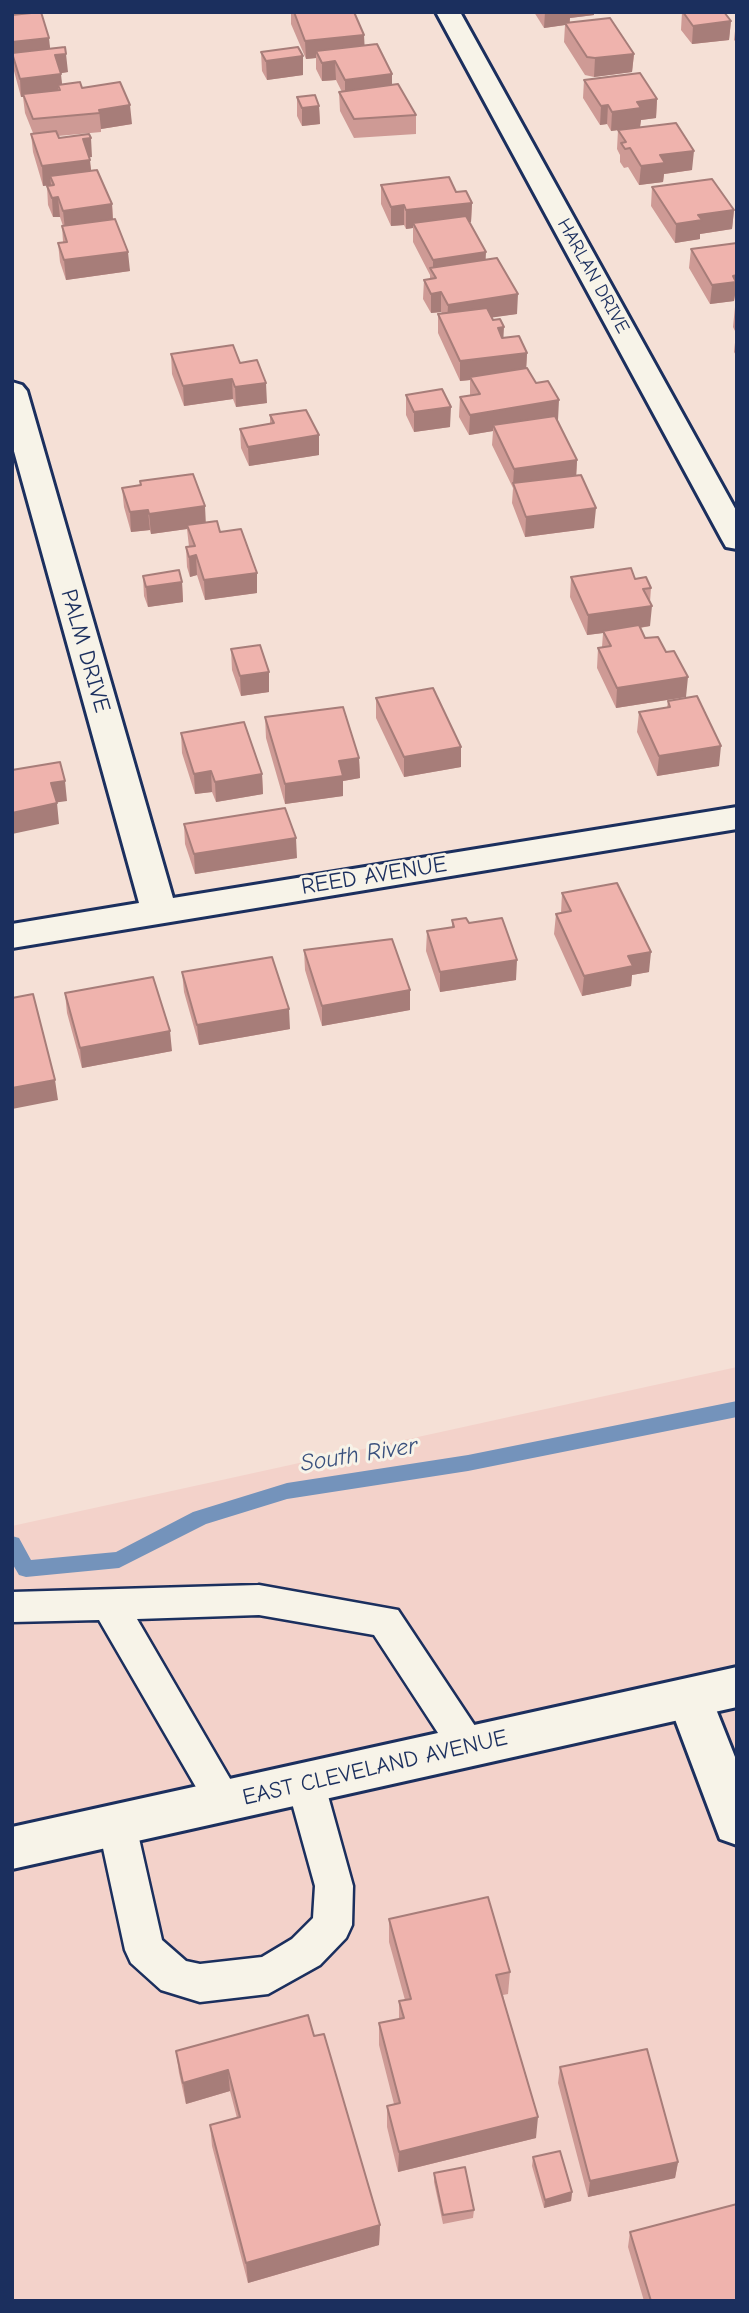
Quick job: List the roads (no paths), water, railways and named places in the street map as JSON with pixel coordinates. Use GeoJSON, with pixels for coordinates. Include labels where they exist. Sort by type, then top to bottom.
{"type":"FeatureCollection","features":[{"type":"Feature","properties":{"kind":"street","name":"HARLAN DRIVE"},"geometry":{"type":"LineString","coordinates":[[448,12],[737,540]]}},
{"type":"Feature","properties":{"kind":"street","name":"PALM DRIVE"},"geometry":{"type":"LineString","coordinates":[[12,391],[159,911]]}},
{"type":"Feature","properties":{"kind":"street","name":"REED AVENUE"},"geometry":{"type":"LineString","coordinates":[[12,936],[737,818]]}},
{"type":"Feature","properties":{"kind":"street","name":"EAST CLEVELAND AVENUE"},"geometry":{"type":"LineString","coordinates":[[12,1848],[306,1785],[737,1687]]}},
{"type":"Feature","properties":{"kind":"street"},"geometry":{"type":"LineString","coordinates":[[690,1698],[737,1824]]}},
{"type":"Feature","properties":{"kind":"lane"},"geometry":{"type":"LineString","coordinates":[[12,1607],[259,1600],[385,1621],[468,1747]]}},
{"type":"Feature","properties":{"kind":"lane"},"geometry":{"type":"LineString","coordinates":[[109,1604],[223,1801]]}},
{"type":"Feature","properties":{"kind":"lane"},"geometry":{"type":"LineString","coordinates":[[117,1825],[145,1950],[175,1977],[200,1983],[268,1975],[306,1952],[332,1925],[334,1886],[306,1785]]}},
{"type":"Feature","properties":{"kind":"waterway","name":"South River"},"geometry":{"type":"LineString","coordinates":[[12,1544],[26,1569],[119,1560],[200,1518],[287,1491],[468,1463],[737,1409]]}}]}
